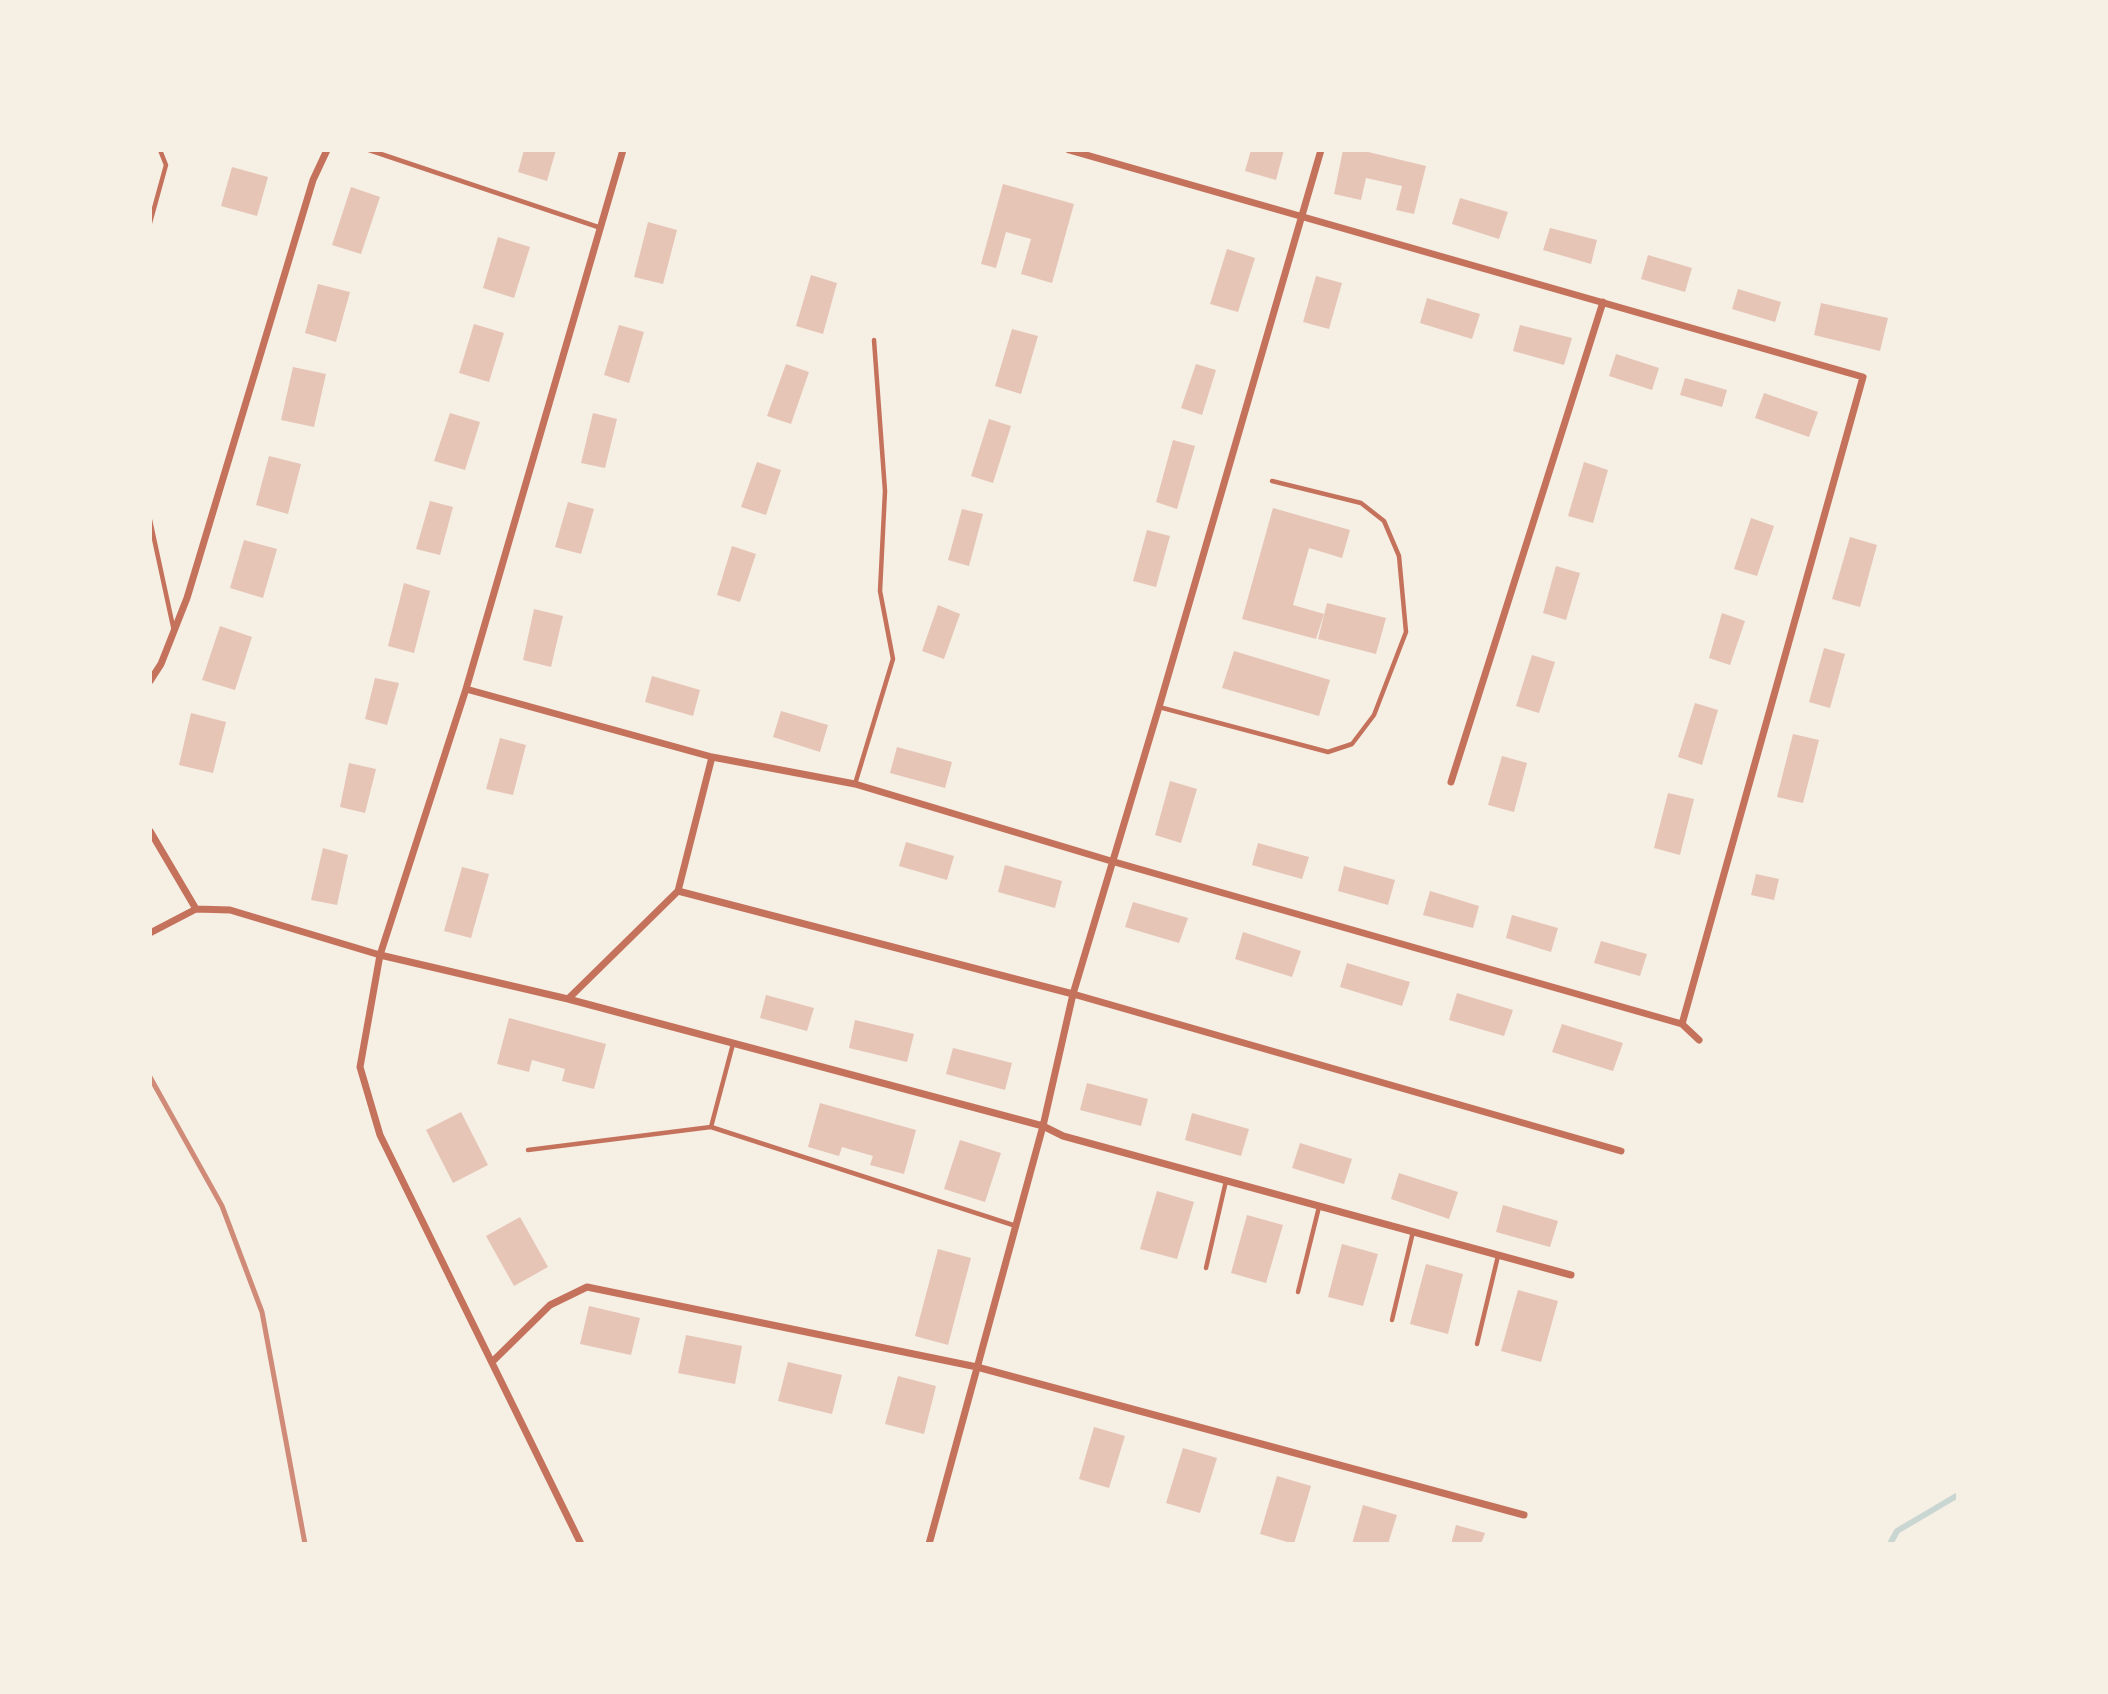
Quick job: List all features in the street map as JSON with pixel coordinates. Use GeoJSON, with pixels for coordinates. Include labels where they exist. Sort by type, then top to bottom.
{"type":"FeatureCollection","features":[{"type":"Feature","properties":{"kind":"street"},"geometry":{"type":"LineString","coordinates":[[150,681],[161,664],[191,585],[313,180],[327,150]]}},
{"type":"Feature","properties":{"kind":"street"},"geometry":{"type":"LineString","coordinates":[[581,1544],[380,1135],[360,1068],[380,955],[466,689],[624,150]]}},
{"type":"Feature","properties":{"kind":"street"},"geometry":{"type":"LineString","coordinates":[[1069,150],[1863,377],[1682,1024]]}},
{"type":"Feature","properties":{"kind":"street"},"geometry":{"type":"LineString","coordinates":[[929,1544],[1016,1226],[1073,995],[1321,150]]}},
{"type":"Feature","properties":{"kind":"street"},"geometry":{"type":"LineString","coordinates":[[1451,782],[1603,302]]}},
{"type":"Feature","properties":{"kind":"street"},"geometry":{"type":"LineString","coordinates":[[466,689],[712,757],[855,784],[1111,861],[1682,1024],[1699,1040]]}},
{"type":"Feature","properties":{"kind":"street"},"geometry":{"type":"LineString","coordinates":[[568,999],[678,891],[712,757]]}},
{"type":"Feature","properties":{"kind":"street"},"geometry":{"type":"LineString","coordinates":[[150,831],[196,909]]}},
{"type":"Feature","properties":{"kind":"street"},"geometry":{"type":"LineString","coordinates":[[678,891],[1073,995],[1621,1151]]}},
{"type":"Feature","properties":{"kind":"street"},"geometry":{"type":"LineString","coordinates":[[150,933],[196,909],[230,910],[380,955],[568,999],[1042,1126],[1063,1136],[1572,1275]]}},
{"type":"Feature","properties":{"kind":"street"},"geometry":{"type":"LineString","coordinates":[[492,1362],[550,1305],[587,1287],[977,1367],[1524,1515]]}},
{"type":"Feature","properties":{"kind":"lane"},"geometry":{"type":"LineString","coordinates":[[150,223],[166,165],[160,150]]}},
{"type":"Feature","properties":{"kind":"lane"},"geometry":{"type":"LineString","coordinates":[[369,150],[601,228]]}},
{"type":"Feature","properties":{"kind":"lane"},"geometry":{"type":"LineString","coordinates":[[855,784],[893,659],[880,591],[885,491],[874,340]]}},
{"type":"Feature","properties":{"kind":"lane"},"geometry":{"type":"LineString","coordinates":[[1159,707],[1328,752],[1352,744],[1374,715],[1406,632],[1399,556],[1384,521],[1361,503],[1272,481]]}},
{"type":"Feature","properties":{"kind":"lane"},"geometry":{"type":"LineString","coordinates":[[150,520],[174,632]]}},
{"type":"Feature","properties":{"kind":"lane"},"geometry":{"type":"LineString","coordinates":[[711,1127],[733,1044]]}},
{"type":"Feature","properties":{"kind":"lane"},"geometry":{"type":"LineString","coordinates":[[528,1150],[711,1127],[1016,1226]]}},
{"type":"Feature","properties":{"kind":"lane"},"geometry":{"type":"LineString","coordinates":[[1206,1268],[1226,1181]]}},
{"type":"Feature","properties":{"kind":"lane"},"geometry":{"type":"LineString","coordinates":[[1298,1292],[1320,1206]]}},
{"type":"Feature","properties":{"kind":"lane"},"geometry":{"type":"LineString","coordinates":[[1392,1320],[1413,1232]]}},
{"type":"Feature","properties":{"kind":"lane"},"geometry":{"type":"LineString","coordinates":[[1477,1344],[1498,1255]]}},
{"type":"Feature","properties":{"kind":"building"},"geometry":{"type":"Polygon","coordinates":[[[524,150],[556,150],[547,181],[518,172],[524,150]]]}},
{"type":"Feature","properties":{"kind":"building"},"geometry":{"type":"Polygon","coordinates":[[[1251,150],[1284,150],[1276,180],[1245,171],[1251,150]]]}},
{"type":"Feature","properties":{"kind":"building"},"geometry":{"type":"Polygon","coordinates":[[[1343,150],[1360,150],[1426,166],[1414,214],[1396,210],[1402,186],[1366,178],[1361,200],[1334,194],[1343,150]]]}},
{"type":"Feature","properties":{"kind":"building"},"geometry":{"type":"Polygon","coordinates":[[[232,167],[268,177],[257,216],[221,206],[232,167]]]}},
{"type":"Feature","properties":{"kind":"building"},"geometry":{"type":"Polygon","coordinates":[[[1003,184],[1074,204],[1052,283],[1021,274],[1031,239],[1006,232],[996,268],[981,264],[1003,184]]]}},
{"type":"Feature","properties":{"kind":"building"},"geometry":{"type":"Polygon","coordinates":[[[351,187],[380,197],[361,254],[332,245],[351,187]]]}},
{"type":"Feature","properties":{"kind":"building"},"geometry":{"type":"Polygon","coordinates":[[[1460,198],[1508,212],[1499,239],[1452,224],[1460,198]]]}},
{"type":"Feature","properties":{"kind":"building"},"geometry":{"type":"Polygon","coordinates":[[[648,222],[677,230],[663,284],[634,277],[648,222]]]}},
{"type":"Feature","properties":{"kind":"building"},"geometry":{"type":"Polygon","coordinates":[[[1550,228],[1597,240],[1591,264],[1543,250],[1550,228]]]}},
{"type":"Feature","properties":{"kind":"building"},"geometry":{"type":"Polygon","coordinates":[[[498,237],[530,247],[514,298],[483,288],[498,237]]]}},
{"type":"Feature","properties":{"kind":"building"},"geometry":{"type":"Polygon","coordinates":[[[1227,249],[1255,258],[1238,312],[1210,304],[1227,249]]]}},
{"type":"Feature","properties":{"kind":"building"},"geometry":{"type":"Polygon","coordinates":[[[1648,255],[1692,268],[1685,292],[1641,279],[1648,255]]]}},
{"type":"Feature","properties":{"kind":"building"},"geometry":{"type":"Polygon","coordinates":[[[811,275],[837,283],[823,334],[796,326],[811,275]]]}},
{"type":"Feature","properties":{"kind":"building"},"geometry":{"type":"Polygon","coordinates":[[[1316,276],[1342,283],[1329,329],[1303,322],[1316,276]]]}},
{"type":"Feature","properties":{"kind":"building"},"geometry":{"type":"Polygon","coordinates":[[[318,284],[350,292],[336,342],[305,333],[318,284]]]}},
{"type":"Feature","properties":{"kind":"building"},"geometry":{"type":"Polygon","coordinates":[[[1738,289],[1781,302],[1775,322],[1732,309],[1738,289]]]}},
{"type":"Feature","properties":{"kind":"building"},"geometry":{"type":"Polygon","coordinates":[[[1427,298],[1480,314],[1472,339],[1420,323],[1427,298]]]}},
{"type":"Feature","properties":{"kind":"building"},"geometry":{"type":"Polygon","coordinates":[[[1821,303],[1888,318],[1880,351],[1814,335],[1821,303]]]}},
{"type":"Feature","properties":{"kind":"building"},"geometry":{"type":"Polygon","coordinates":[[[474,324],[504,333],[489,382],[459,373],[474,324]]]}},
{"type":"Feature","properties":{"kind":"building"},"geometry":{"type":"Polygon","coordinates":[[[619,325],[644,332],[629,383],[604,375],[619,325]]]}},
{"type":"Feature","properties":{"kind":"building"},"geometry":{"type":"Polygon","coordinates":[[[1520,325],[1572,338],[1564,365],[1513,351],[1520,325]]]}},
{"type":"Feature","properties":{"kind":"building"},"geometry":{"type":"Polygon","coordinates":[[[1012,329],[1038,336],[1021,394],[995,386],[1012,329]]]}},
{"type":"Feature","properties":{"kind":"building"},"geometry":{"type":"Polygon","coordinates":[[[1616,354],[1659,368],[1652,390],[1609,376],[1616,354]]]}},
{"type":"Feature","properties":{"kind":"building"},"geometry":{"type":"Polygon","coordinates":[[[786,364],[809,372],[791,424],[767,416],[786,364]]]}},
{"type":"Feature","properties":{"kind":"building"},"geometry":{"type":"Polygon","coordinates":[[[1196,364],[1216,370],[1202,415],[1181,408],[1196,364]]]}},
{"type":"Feature","properties":{"kind":"building"},"geometry":{"type":"Polygon","coordinates":[[[293,367],[326,374],[314,427],[281,420],[293,367]]]}},
{"type":"Feature","properties":{"kind":"building"},"geometry":{"type":"Polygon","coordinates":[[[1685,378],[1727,390],[1722,407],[1680,395],[1685,378]]]}},
{"type":"Feature","properties":{"kind":"building"},"geometry":{"type":"Polygon","coordinates":[[[1764,393],[1818,412],[1809,437],[1755,418],[1764,393]]]}},
{"type":"Feature","properties":{"kind":"building"},"geometry":{"type":"Polygon","coordinates":[[[450,413],[480,422],[465,470],[434,461],[450,413]]]}},
{"type":"Feature","properties":{"kind":"building"},"geometry":{"type":"Polygon","coordinates":[[[593,413],[617,419],[605,468],[581,463],[593,413]]]}},
{"type":"Feature","properties":{"kind":"building"},"geometry":{"type":"Polygon","coordinates":[[[989,419],[1011,426],[993,483],[971,476],[989,419]]]}},
{"type":"Feature","properties":{"kind":"building"},"geometry":{"type":"Polygon","coordinates":[[[1173,440],[1195,446],[1177,509],[1156,502],[1173,440]]]}},
{"type":"Feature","properties":{"kind":"building"},"geometry":{"type":"Polygon","coordinates":[[[269,456],[301,464],[288,514],[256,505],[269,456]]]}},
{"type":"Feature","properties":{"kind":"building"},"geometry":{"type":"Polygon","coordinates":[[[757,462],[781,470],[766,515],[741,507],[757,462]]]}},
{"type":"Feature","properties":{"kind":"building"},"geometry":{"type":"Polygon","coordinates":[[[1584,462],[1608,470],[1593,523],[1568,516],[1584,462]]]}},
{"type":"Feature","properties":{"kind":"building"},"geometry":{"type":"Polygon","coordinates":[[[430,501],[453,507],[440,555],[416,549],[430,501]]]}},
{"type":"Feature","properties":{"kind":"building"},"geometry":{"type":"Polygon","coordinates":[[[568,502],[594,509],[581,554],[555,547],[568,502]]]}},
{"type":"Feature","properties":{"kind":"building"},"geometry":{"type":"Polygon","coordinates":[[[1273,508],[1350,530],[1342,558],[1309,548],[1293,605],[1324,614],[1316,639],[1242,619],[1273,508]]]}},
{"type":"Feature","properties":{"kind":"building"},"geometry":{"type":"Polygon","coordinates":[[[962,509],[983,514],[969,566],[948,560],[962,509]]]}},
{"type":"Feature","properties":{"kind":"building"},"geometry":{"type":"Polygon","coordinates":[[[1751,518],[1774,526],[1757,576],[1734,569],[1751,518]]]}},
{"type":"Feature","properties":{"kind":"building"},"geometry":{"type":"Polygon","coordinates":[[[1147,530],[1170,536],[1156,587],[1133,581],[1147,530]]]}},
{"type":"Feature","properties":{"kind":"building"},"geometry":{"type":"Polygon","coordinates":[[[1850,537],[1877,545],[1860,607],[1832,599],[1850,537]]]}},
{"type":"Feature","properties":{"kind":"building"},"geometry":{"type":"Polygon","coordinates":[[[244,540],[277,549],[263,598],[230,588],[244,540]]]}},
{"type":"Feature","properties":{"kind":"building"},"geometry":{"type":"Polygon","coordinates":[[[732,546],[756,554],[740,602],[717,595],[732,546]]]}},
{"type":"Feature","properties":{"kind":"building"},"geometry":{"type":"Polygon","coordinates":[[[1556,566],[1580,573],[1566,620],[1543,613],[1556,566]]]}},
{"type":"Feature","properties":{"kind":"building"},"geometry":{"type":"Polygon","coordinates":[[[404,583],[430,591],[414,653],[388,646],[404,583]]]}},
{"type":"Feature","properties":{"kind":"building"},"geometry":{"type":"Polygon","coordinates":[[[1327,603],[1386,618],[1376,654],[1318,639],[1327,603]]]}},
{"type":"Feature","properties":{"kind":"building"},"geometry":{"type":"Polygon","coordinates":[[[938,605],[960,614],[944,659],[922,651],[938,605]]]}},
{"type":"Feature","properties":{"kind":"building"},"geometry":{"type":"Polygon","coordinates":[[[534,609],[563,616],[551,667],[523,660],[534,609]]]}},
{"type":"Feature","properties":{"kind":"building"},"geometry":{"type":"Polygon","coordinates":[[[1722,613],[1745,621],[1730,665],[1709,658],[1722,613]]]}},
{"type":"Feature","properties":{"kind":"building"},"geometry":{"type":"Polygon","coordinates":[[[220,626],[252,637],[235,690],[202,680],[220,626]]]}},
{"type":"Feature","properties":{"kind":"building"},"geometry":{"type":"Polygon","coordinates":[[[1824,648],[1845,654],[1830,708],[1809,702],[1824,648]]]}},
{"type":"Feature","properties":{"kind":"building"},"geometry":{"type":"Polygon","coordinates":[[[1234,651],[1330,680],[1319,716],[1222,688],[1234,651]]]}},
{"type":"Feature","properties":{"kind":"building"},"geometry":{"type":"Polygon","coordinates":[[[1532,655],[1555,662],[1539,713],[1516,706],[1532,655]]]}},
{"type":"Feature","properties":{"kind":"building"},"geometry":{"type":"Polygon","coordinates":[[[652,676],[700,690],[693,716],[645,702],[652,676]]]}},
{"type":"Feature","properties":{"kind":"building"},"geometry":{"type":"Polygon","coordinates":[[[375,678],[399,683],[387,725],[365,719],[375,678]]]}},
{"type":"Feature","properties":{"kind":"building"},"geometry":{"type":"Polygon","coordinates":[[[1695,703],[1718,710],[1702,765],[1678,757],[1695,703]]]}},
{"type":"Feature","properties":{"kind":"building"},"geometry":{"type":"Polygon","coordinates":[[[781,711],[828,725],[820,752],[773,737],[781,711]]]}},
{"type":"Feature","properties":{"kind":"building"},"geometry":{"type":"Polygon","coordinates":[[[191,713],[226,722],[213,773],[179,765],[191,713]]]}},
{"type":"Feature","properties":{"kind":"building"},"geometry":{"type":"Polygon","coordinates":[[[1793,734],[1819,740],[1803,803],[1777,797],[1793,734]]]}},
{"type":"Feature","properties":{"kind":"building"},"geometry":{"type":"Polygon","coordinates":[[[500,738],[526,745],[513,795],[486,789],[500,738]]]}},
{"type":"Feature","properties":{"kind":"building"},"geometry":{"type":"Polygon","coordinates":[[[897,747],[952,762],[945,788],[890,773],[897,747]]]}},
{"type":"Feature","properties":{"kind":"building"},"geometry":{"type":"Polygon","coordinates":[[[1502,756],[1527,763],[1514,812],[1488,805],[1502,756]]]}},
{"type":"Feature","properties":{"kind":"building"},"geometry":{"type":"Polygon","coordinates":[[[349,763],[376,769],[365,813],[340,807],[349,763]]]}},
{"type":"Feature","properties":{"kind":"building"},"geometry":{"type":"Polygon","coordinates":[[[1170,781],[1197,789],[1181,843],[1155,835],[1170,781]]]}},
{"type":"Feature","properties":{"kind":"building"},"geometry":{"type":"Polygon","coordinates":[[[1668,793],[1694,799],[1680,855],[1654,848],[1668,793]]]}},
{"type":"Feature","properties":{"kind":"building"},"geometry":{"type":"Polygon","coordinates":[[[906,842],[954,856],[947,880],[899,866],[906,842]]]}},
{"type":"Feature","properties":{"kind":"building"},"geometry":{"type":"Polygon","coordinates":[[[1258,843],[1309,857],[1302,879],[1252,865],[1258,843]]]}},
{"type":"Feature","properties":{"kind":"building"},"geometry":{"type":"Polygon","coordinates":[[[323,848],[348,855],[337,905],[311,900],[323,848]]]}},
{"type":"Feature","properties":{"kind":"building"},"geometry":{"type":"Polygon","coordinates":[[[1005,865],[1062,881],[1055,908],[998,892],[1005,865]]]}},
{"type":"Feature","properties":{"kind":"building"},"geometry":{"type":"Polygon","coordinates":[[[1344,866],[1395,880],[1388,905],[1338,891],[1344,866]]]}},
{"type":"Feature","properties":{"kind":"building"},"geometry":{"type":"Polygon","coordinates":[[[462,867],[489,874],[471,938],[444,931],[462,867]]]}},
{"type":"Feature","properties":{"kind":"building"},"geometry":{"type":"Polygon","coordinates":[[[1756,874],[1779,879],[1774,900],[1751,895],[1756,874]]]}},
{"type":"Feature","properties":{"kind":"building"},"geometry":{"type":"Polygon","coordinates":[[[1430,891],[1479,906],[1473,928],[1423,915],[1430,891]]]}},
{"type":"Feature","properties":{"kind":"building"},"geometry":{"type":"Polygon","coordinates":[[[1133,902],[1188,918],[1179,943],[1125,927],[1133,902]]]}},
{"type":"Feature","properties":{"kind":"building"},"geometry":{"type":"Polygon","coordinates":[[[1512,915],[1558,928],[1551,952],[1506,938],[1512,915]]]}},
{"type":"Feature","properties":{"kind":"building"},"geometry":{"type":"Polygon","coordinates":[[[1243,932],[1301,951],[1292,977],[1235,959],[1243,932]]]}},
{"type":"Feature","properties":{"kind":"building"},"geometry":{"type":"Polygon","coordinates":[[[1601,941],[1647,954],[1640,976],[1594,963],[1601,941]]]}},
{"type":"Feature","properties":{"kind":"building"},"geometry":{"type":"Polygon","coordinates":[[[1347,963],[1410,982],[1402,1006],[1340,987],[1347,963]]]}},
{"type":"Feature","properties":{"kind":"building"},"geometry":{"type":"Polygon","coordinates":[[[1457,993],[1513,1010],[1504,1036],[1449,1020],[1457,993]]]}},
{"type":"Feature","properties":{"kind":"building"},"geometry":{"type":"Polygon","coordinates":[[[766,995],[814,1008],[807,1031],[760,1018],[766,995]]]}},
{"type":"Feature","properties":{"kind":"building"},"geometry":{"type":"Polygon","coordinates":[[[509,1018],[606,1044],[594,1089],[562,1081],[565,1069],[532,1060],[529,1072],[497,1064],[509,1018]]]}},
{"type":"Feature","properties":{"kind":"building"},"geometry":{"type":"Polygon","coordinates":[[[855,1020],[914,1034],[907,1062],[849,1048],[855,1020]]]}},
{"type":"Feature","properties":{"kind":"building"},"geometry":{"type":"Polygon","coordinates":[[[1562,1024],[1623,1043],[1613,1071],[1552,1052],[1562,1024]]]}},
{"type":"Feature","properties":{"kind":"building"},"geometry":{"type":"Polygon","coordinates":[[[953,1048],[1012,1063],[1005,1090],[946,1074],[953,1048]]]}},
{"type":"Feature","properties":{"kind":"building"},"geometry":{"type":"Polygon","coordinates":[[[1087,1083],[1148,1099],[1141,1126],[1080,1110],[1087,1083]]]}},
{"type":"Feature","properties":{"kind":"building"},"geometry":{"type":"Polygon","coordinates":[[[820,1103],[916,1130],[904,1174],[870,1165],[873,1156],[842,1147],[839,1156],[808,1147],[820,1103]]]}},
{"type":"Feature","properties":{"kind":"building"},"geometry":{"type":"Polygon","coordinates":[[[461,1112],[488,1165],[453,1183],[426,1130],[461,1112]]]}},
{"type":"Feature","properties":{"kind":"building"},"geometry":{"type":"Polygon","coordinates":[[[1192,1113],[1249,1129],[1241,1156],[1185,1140],[1192,1113]]]}},
{"type":"Feature","properties":{"kind":"building"},"geometry":{"type":"Polygon","coordinates":[[[960,1140],[1001,1153],[985,1202],[944,1189],[960,1140]]]}},
{"type":"Feature","properties":{"kind":"building"},"geometry":{"type":"Polygon","coordinates":[[[1300,1143],[1352,1159],[1344,1184],[1292,1168],[1300,1143]]]}},
{"type":"Feature","properties":{"kind":"building"},"geometry":{"type":"Polygon","coordinates":[[[1399,1173],[1458,1192],[1449,1219],[1391,1199],[1399,1173]]]}},
{"type":"Feature","properties":{"kind":"building"},"geometry":{"type":"Polygon","coordinates":[[[1157,1191],[1194,1202],[1177,1259],[1140,1249],[1157,1191]]]}},
{"type":"Feature","properties":{"kind":"building"},"geometry":{"type":"Polygon","coordinates":[[[1503,1205],[1558,1221],[1550,1247],[1496,1232],[1503,1205]]]}},
{"type":"Feature","properties":{"kind":"building"},"geometry":{"type":"Polygon","coordinates":[[[1247,1215],[1283,1225],[1266,1283],[1231,1273],[1247,1215]]]}},
{"type":"Feature","properties":{"kind":"building"},"geometry":{"type":"Polygon","coordinates":[[[520,1217],[548,1267],[514,1286],[486,1236],[520,1217]]]}},
{"type":"Feature","properties":{"kind":"building"},"geometry":{"type":"Polygon","coordinates":[[[1342,1244],[1378,1254],[1363,1306],[1328,1297],[1342,1244]]]}},
{"type":"Feature","properties":{"kind":"building"},"geometry":{"type":"Polygon","coordinates":[[[938,1249],[971,1258],[948,1345],[915,1336],[938,1249]]]}},
{"type":"Feature","properties":{"kind":"building"},"geometry":{"type":"Polygon","coordinates":[[[1426,1264],[1463,1274],[1448,1334],[1410,1324],[1426,1264]]]}},
{"type":"Feature","properties":{"kind":"building"},"geometry":{"type":"Polygon","coordinates":[[[1518,1290],[1558,1301],[1541,1362],[1501,1351],[1518,1290]]]}},
{"type":"Feature","properties":{"kind":"building"},"geometry":{"type":"Polygon","coordinates":[[[589,1306],[640,1318],[631,1355],[580,1344],[589,1306]]]}},
{"type":"Feature","properties":{"kind":"building"},"geometry":{"type":"Polygon","coordinates":[[[686,1335],[742,1346],[735,1384],[678,1373],[686,1335]]]}},
{"type":"Feature","properties":{"kind":"building"},"geometry":{"type":"Polygon","coordinates":[[[788,1362],[842,1375],[832,1414],[778,1401],[788,1362]]]}},
{"type":"Feature","properties":{"kind":"building"},"geometry":{"type":"Polygon","coordinates":[[[898,1376],[936,1386],[924,1434],[885,1424],[898,1376]]]}},
{"type":"Feature","properties":{"kind":"building"},"geometry":{"type":"Polygon","coordinates":[[[1094,1427],[1125,1436],[1109,1488],[1079,1479],[1094,1427]]]}},
{"type":"Feature","properties":{"kind":"building"},"geometry":{"type":"Polygon","coordinates":[[[1183,1448],[1217,1458],[1200,1513],[1166,1503],[1183,1448]]]}},
{"type":"Feature","properties":{"kind":"building"},"geometry":{"type":"Polygon","coordinates":[[[1277,1476],[1311,1486],[1294,1544],[1260,1534],[1277,1476]]]}},
{"type":"Feature","properties":{"kind":"building"},"geometry":{"type":"Polygon","coordinates":[[[1363,1505],[1397,1515],[1388,1544],[1352,1544],[1363,1505]]]}},
{"type":"Feature","properties":{"kind":"building"},"geometry":{"type":"Polygon","coordinates":[[[1456,1525],[1485,1533],[1481,1544],[1451,1544],[1456,1525]]]}},
{"type":"Feature","properties":{"kind":"waterway"},"geometry":{"type":"LineString","coordinates":[[1890,1544],[1897,1531],[1958,1495]]}},
{"type":"Feature","properties":{"kind":"railway"},"geometry":{"type":"LineString","coordinates":[[150,1077],[222,1206],[262,1312],[305,1544]]}}]}
